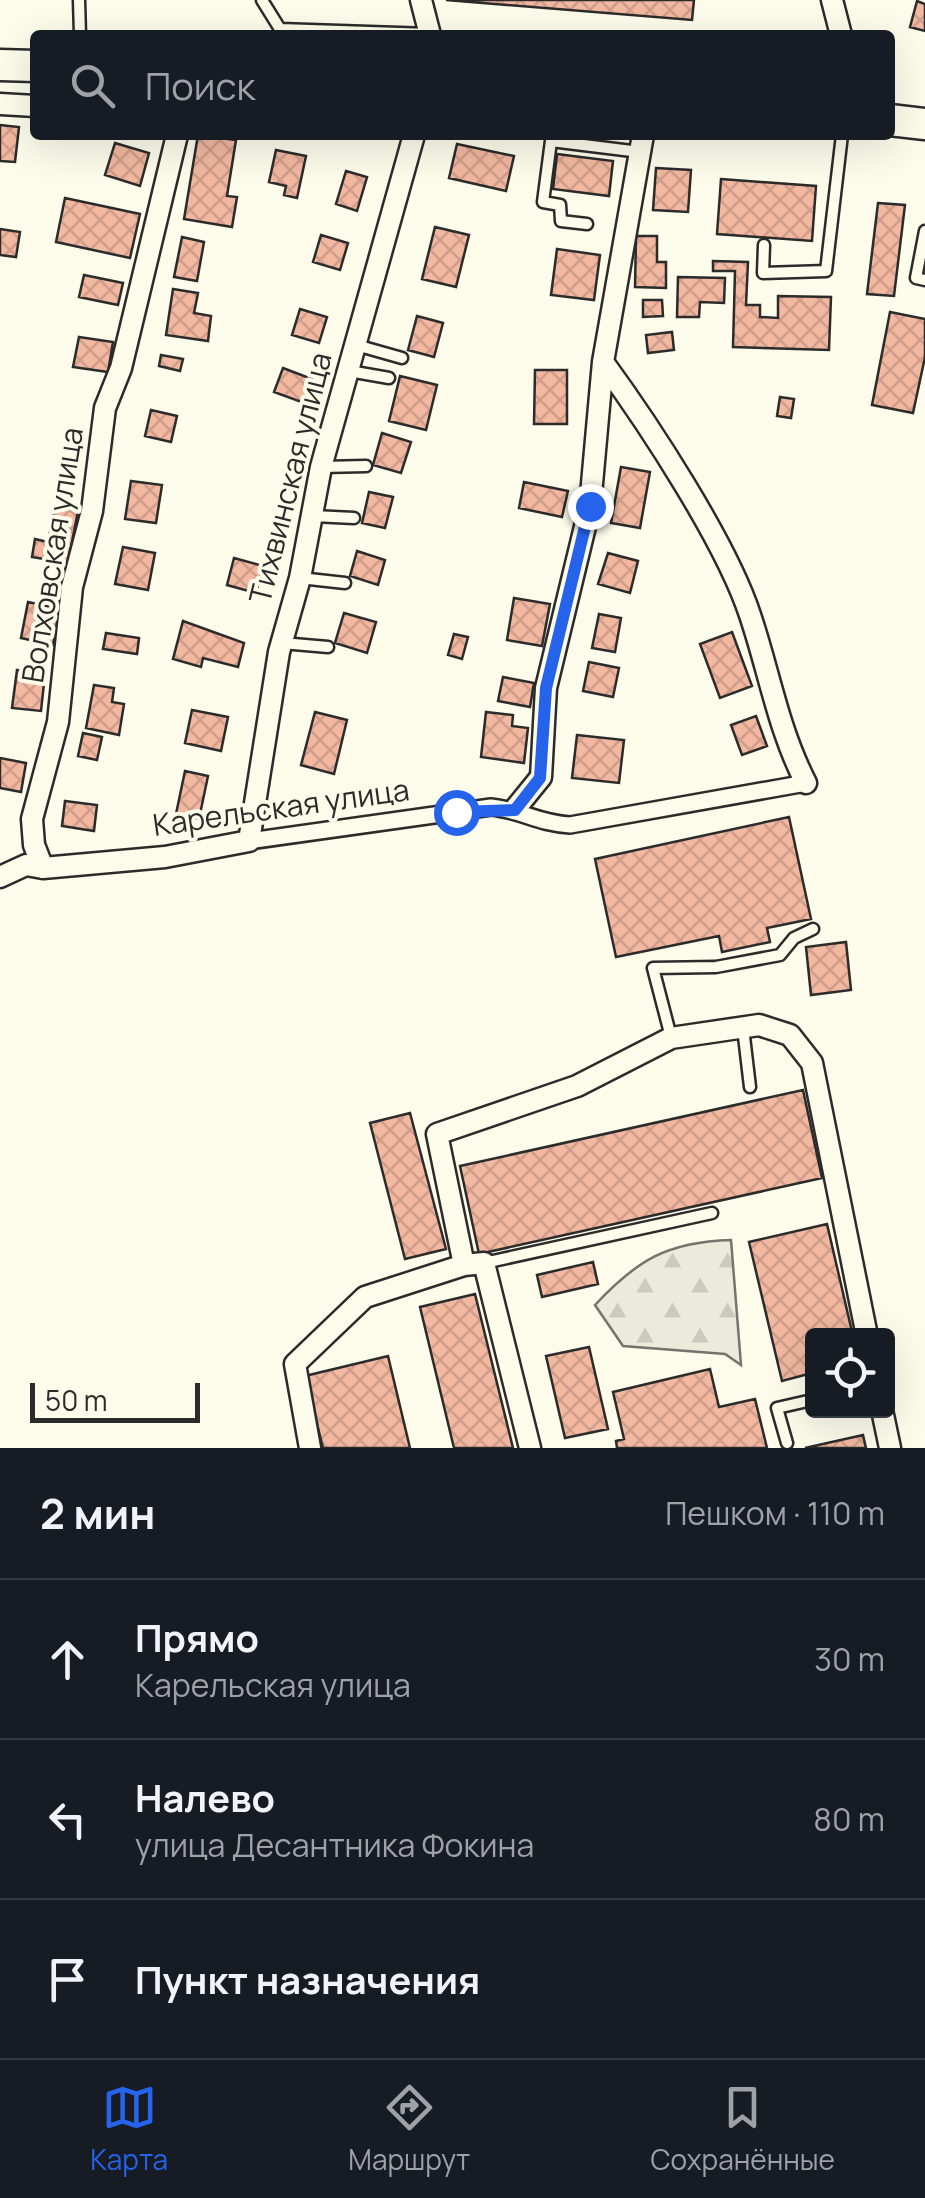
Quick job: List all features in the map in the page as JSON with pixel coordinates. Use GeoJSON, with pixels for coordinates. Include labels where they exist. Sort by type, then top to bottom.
{"type":"FeatureCollection","features":[{"type":"Feature","properties":{"kind":"main road"},"geometry":{"type":"LineString","coordinates":[[0,64],[30,66]]}},
{"type":"Feature","properties":{"kind":"main road"},"geometry":{"type":"LineString","coordinates":[[895,121],[925,124]]}},
{"type":"Feature","properties":{"kind":"street"},"geometry":{"type":"LineString","coordinates":[[421,0],[429,30]]}},
{"type":"Feature","properties":{"kind":"street"},"geometry":{"type":"LineString","coordinates":[[832,0],[841,30]]}},
{"type":"Feature","properties":{"kind":"street"},"geometry":{"type":"LineString","coordinates":[[0,104],[30,106]]}},
{"type":"Feature","properties":{"kind":"street","name":"Волховская улица"},"geometry":{"type":"LineString","coordinates":[[43,868],[34,844],[32,819],[58,722],[72,586],[92,511],[105,408],[121,368],[176,140]]}},
{"type":"Feature","properties":{"kind":"street","name":"Тихвинская улица"},"geometry":{"type":"LineString","coordinates":[[249,841],[282,642],[300,578],[321,467],[413,140]]}},
{"type":"Feature","properties":{"kind":"street"},"geometry":{"type":"LineString","coordinates":[[515,810],[540,778],[546,688],[590,506],[602,362],[642,144]]}},
{"type":"Feature","properties":{"kind":"street"},"geometry":{"type":"LineString","coordinates":[[602,362],[669,463],[749,612],[792,755],[806,782]]}},
{"type":"Feature","properties":{"kind":"street","name":"Карельская улица"},"geometry":{"type":"LineString","coordinates":[[0,877],[26,866],[43,868],[165,857],[249,841],[491,808],[515,810],[538,823],[570,825],[806,782]]}},
{"type":"Feature","properties":{"kind":"street"},"geometry":{"type":"LineString","coordinates":[[530,1448],[438,1134],[577,1086],[671,1038],[759,1026],[790,1035],[812,1063],[866,1328]]}},
{"type":"Feature","properties":{"kind":"street"},"geometry":{"type":"LineString","coordinates":[[310,1448],[296,1364],[365,1297],[474,1264]]}},
{"type":"Feature","properties":{"kind":"street"},"geometry":{"type":"LineString","coordinates":[[884,1418],[890,1448]]}},
{"type":"Feature","properties":{"kind":"lane"},"geometry":{"type":"LineString","coordinates":[[79,0],[80,30]]}},
{"type":"Feature","properties":{"kind":"lane"},"geometry":{"type":"LineString","coordinates":[[262,0],[280,29],[310,30]]}},
{"type":"Feature","properties":{"kind":"lane"},"geometry":{"type":"LineString","coordinates":[[548,140],[543,202],[560,206],[560,220],[587,224]]}},
{"type":"Feature","properties":{"kind":"lane"},"geometry":{"type":"LineString","coordinates":[[579,140],[642,144]]}},
{"type":"Feature","properties":{"kind":"lane"},"geometry":{"type":"LineString","coordinates":[[764,245],[763,274],[826,271],[841,140]]}},
{"type":"Feature","properties":{"kind":"lane"},"geometry":{"type":"LineString","coordinates":[[925,231],[916,278],[925,280]]}},
{"type":"Feature","properties":{"kind":"lane"},"geometry":{"type":"LineString","coordinates":[[355,345],[402,358]]}},
{"type":"Feature","properties":{"kind":"lane"},"geometry":{"type":"LineString","coordinates":[[348,371],[390,378]]}},
{"type":"Feature","properties":{"kind":"lane"},"geometry":{"type":"LineString","coordinates":[[321,467],[366,466]]}},
{"type":"Feature","properties":{"kind":"lane"},"geometry":{"type":"LineString","coordinates":[[312,516],[354,518]]}},
{"type":"Feature","properties":{"kind":"lane"},"geometry":{"type":"LineString","coordinates":[[300,578],[345,583]]}},
{"type":"Feature","properties":{"kind":"lane"},"geometry":{"type":"LineString","coordinates":[[282,642],[328,648]]}},
{"type":"Feature","properties":{"kind":"lane"},"geometry":{"type":"LineString","coordinates":[[671,1038],[652,968],[716,966],[780,955],[794,938],[813,929]]}},
{"type":"Feature","properties":{"kind":"lane"},"geometry":{"type":"LineString","coordinates":[[742,1028],[750,1087]]}},
{"type":"Feature","properties":{"kind":"lane"},"geometry":{"type":"LineString","coordinates":[[474,1264],[712,1213]]}},
{"type":"Feature","properties":{"kind":"lane"},"geometry":{"type":"LineString","coordinates":[[787,1443],[777,1408],[805,1402]]}},
{"type":"Feature","properties":{"kind":"green space"},"geometry":{"type":"Polygon","coordinates":[[[731,1240],[741,1365],[725,1354],[623,1346],[595,1305],[610,1289],[655,1256],[689,1245],[731,1240]]]}},
{"type":"Feature","properties":{"kind":"building"},"geometry":{"type":"Polygon","coordinates":[[[446,0],[694,0],[692,20],[446,0]]]}},
{"type":"Feature","properties":{"kind":"building"},"geometry":{"type":"Polygon","coordinates":[[[917,1],[925,4],[925,31],[910,27],[917,1]]]}},
{"type":"Feature","properties":{"kind":"building"},"geometry":{"type":"Polygon","coordinates":[[[0,125],[19,127],[15,162],[0,161],[0,125]]]}},
{"type":"Feature","properties":{"kind":"building"},"geometry":{"type":"Polygon","coordinates":[[[197,140],[236,140],[227,196],[237,197],[232,227],[184,219],[197,140]]]}},
{"type":"Feature","properties":{"kind":"building"},"geometry":{"type":"Polygon","coordinates":[[[115,143],[149,153],[140,186],[105,175],[115,143]]]}},
{"type":"Feature","properties":{"kind":"building"},"geometry":{"type":"Polygon","coordinates":[[[457,144],[514,156],[506,191],[449,178],[457,144]]]}},
{"type":"Feature","properties":{"kind":"building"},"geometry":{"type":"Polygon","coordinates":[[[276,150],[306,156],[297,198],[284,195],[286,186],[269,182],[276,150]]]}},
{"type":"Feature","properties":{"kind":"building"},"geometry":{"type":"Polygon","coordinates":[[[557,154],[613,161],[609,196],[553,189],[557,154]]]}},
{"type":"Feature","properties":{"kind":"building"},"geometry":{"type":"Polygon","coordinates":[[[656,168],[691,170],[688,212],[653,210],[656,168]]]}},
{"type":"Feature","properties":{"kind":"building"},"geometry":{"type":"Polygon","coordinates":[[[346,171],[367,177],[357,211],[336,204],[346,171]]]}},
{"type":"Feature","properties":{"kind":"building"},"geometry":{"type":"Polygon","coordinates":[[[721,179],[816,186],[812,241],[717,234],[721,179]]]}},
{"type":"Feature","properties":{"kind":"building"},"geometry":{"type":"Polygon","coordinates":[[[65,198],[140,214],[130,258],[56,242],[65,198]]]}},
{"type":"Feature","properties":{"kind":"building"},"geometry":{"type":"Polygon","coordinates":[[[878,203],[905,205],[894,296],[867,294],[878,203]]]}},
{"type":"Feature","properties":{"kind":"building"},"geometry":{"type":"Polygon","coordinates":[[[435,227],[469,235],[456,287],[422,279],[435,227]]]}},
{"type":"Feature","properties":{"kind":"building"},"geometry":{"type":"Polygon","coordinates":[[[0,229],[20,232],[16,257],[0,255],[0,229]]]}},
{"type":"Feature","properties":{"kind":"building"},"geometry":{"type":"Polygon","coordinates":[[[321,235],[348,243],[340,270],[313,262],[321,235]]]}},
{"type":"Feature","properties":{"kind":"building"},"geometry":{"type":"Polygon","coordinates":[[[636,236],[657,236],[657,262],[666,262],[666,288],[635,287],[636,236]]]}},
{"type":"Feature","properties":{"kind":"building"},"geometry":{"type":"Polygon","coordinates":[[[182,237],[204,242],[197,281],[174,277],[182,237]]]}},
{"type":"Feature","properties":{"kind":"building"},"geometry":{"type":"Polygon","coordinates":[[[557,249],[600,255],[594,300],[551,295],[557,249]]]}},
{"type":"Feature","properties":{"kind":"building"},"geometry":{"type":"Polygon","coordinates":[[[713,261],[748,262],[746,305],[760,305],[760,317],[778,318],[778,296],[831,297],[829,350],[733,347],[735,271],[713,271],[713,261]]]}},
{"type":"Feature","properties":{"kind":"building"},"geometry":{"type":"Polygon","coordinates":[[[84,275],[123,283],[118,305],[79,297],[84,275]]]}},
{"type":"Feature","properties":{"kind":"building"},"geometry":{"type":"Polygon","coordinates":[[[678,277],[725,278],[724,303],[700,302],[699,317],[677,317],[678,277]]]}},
{"type":"Feature","properties":{"kind":"building"},"geometry":{"type":"Polygon","coordinates":[[[173,289],[198,293],[194,313],[211,316],[208,341],[166,335],[173,289]]]}},
{"type":"Feature","properties":{"kind":"building"},"geometry":{"type":"Polygon","coordinates":[[[643,300],[662,300],[663,316],[643,317],[643,300]]]}},
{"type":"Feature","properties":{"kind":"building"},"geometry":{"type":"Polygon","coordinates":[[[300,309],[327,317],[319,343],[292,335],[300,309]]]}},
{"type":"Feature","properties":{"kind":"building"},"geometry":{"type":"Polygon","coordinates":[[[890,312],[925,319],[925,357],[913,413],[872,405],[890,312]]]}},
{"type":"Feature","properties":{"kind":"building"},"geometry":{"type":"Polygon","coordinates":[[[417,316],[443,323],[434,357],[408,350],[417,316]]]}},
{"type":"Feature","properties":{"kind":"building"},"geometry":{"type":"Polygon","coordinates":[[[672,332],[674,350],[648,353],[646,335],[672,332]]]}},
{"type":"Feature","properties":{"kind":"building"},"geometry":{"type":"Polygon","coordinates":[[[79,337],[113,342],[108,372],[73,367],[79,337]]]}},
{"type":"Feature","properties":{"kind":"building"},"geometry":{"type":"Polygon","coordinates":[[[161,355],[183,359],[180,371],[159,366],[161,355]]]}},
{"type":"Feature","properties":{"kind":"building"},"geometry":{"type":"Polygon","coordinates":[[[283,368],[312,379],[304,403],[274,392],[283,368]]]}},
{"type":"Feature","properties":{"kind":"building"},"geometry":{"type":"Polygon","coordinates":[[[535,370],[567,370],[567,424],[534,424],[535,370]]]}},
{"type":"Feature","properties":{"kind":"building"},"geometry":{"type":"Polygon","coordinates":[[[400,376],[437,385],[426,430],[389,421],[400,376]]]}},
{"type":"Feature","properties":{"kind":"building"},"geometry":{"type":"Polygon","coordinates":[[[780,397],[794,399],[791,418],[777,416],[780,397]]]}},
{"type":"Feature","properties":{"kind":"building"},"geometry":{"type":"Polygon","coordinates":[[[151,410],[177,416],[171,442],[145,436],[151,410]]]}},
{"type":"Feature","properties":{"kind":"building"},"geometry":{"type":"Polygon","coordinates":[[[382,433],[411,442],[401,473],[373,465],[382,433]]]}},
{"type":"Feature","properties":{"kind":"building"},"geometry":{"type":"Polygon","coordinates":[[[621,467],[650,472],[640,528],[611,523],[621,467]]]}},
{"type":"Feature","properties":{"kind":"building"},"geometry":{"type":"Polygon","coordinates":[[[131,481],[162,485],[156,523],[125,519],[131,481]]]}},
{"type":"Feature","properties":{"kind":"building"},"geometry":{"type":"Polygon","coordinates":[[[524,482],[568,491],[562,517],[519,508],[524,482]]]}},
{"type":"Feature","properties":{"kind":"building"},"geometry":{"type":"Polygon","coordinates":[[[369,492],[393,497],[385,528],[362,523],[369,492]]]}},
{"type":"Feature","properties":{"kind":"building"},"geometry":{"type":"Polygon","coordinates":[[[55,506],[78,511],[68,563],[32,557],[35,539],[48,542],[55,506]]]}},
{"type":"Feature","properties":{"kind":"building"},"geometry":{"type":"Polygon","coordinates":[[[123,547],[155,553],[148,590],[115,584],[123,547]]]}},
{"type":"Feature","properties":{"kind":"building"},"geometry":{"type":"Polygon","coordinates":[[[357,551],[385,560],[378,585],[350,576],[357,551]]]}},
{"type":"Feature","properties":{"kind":"building"},"geometry":{"type":"Polygon","coordinates":[[[608,553],[638,561],[630,593],[598,584],[608,553]]]}},
{"type":"Feature","properties":{"kind":"building"},"geometry":{"type":"Polygon","coordinates":[[[234,558],[263,566],[256,593],[227,585],[234,558]]]}},
{"type":"Feature","properties":{"kind":"building"},"geometry":{"type":"Polygon","coordinates":[[[514,598],[550,604],[542,646],[507,640],[514,598]]]}},
{"type":"Feature","properties":{"kind":"building"},"geometry":{"type":"Polygon","coordinates":[[[28,602],[60,609],[53,645],[21,638],[28,602]]]}},
{"type":"Feature","properties":{"kind":"building"},"geometry":{"type":"Polygon","coordinates":[[[344,613],[376,622],[367,653],[335,643],[344,613]]]}},
{"type":"Feature","properties":{"kind":"building"},"geometry":{"type":"Polygon","coordinates":[[[599,614],[621,618],[615,652],[592,648],[599,614]]]}},
{"type":"Feature","properties":{"kind":"building"},"geometry":{"type":"Polygon","coordinates":[[[183,621],[244,643],[238,667],[203,658],[201,667],[173,659],[183,621]]]}},
{"type":"Feature","properties":{"kind":"building"},"geometry":{"type":"Polygon","coordinates":[[[732,632],[752,686],[720,698],[700,644],[732,632]]]}},
{"type":"Feature","properties":{"kind":"building"},"geometry":{"type":"Polygon","coordinates":[[[106,633],[139,638],[137,654],[103,649],[106,633]]]}},
{"type":"Feature","properties":{"kind":"building"},"geometry":{"type":"Polygon","coordinates":[[[454,634],[468,637],[462,659],[448,655],[454,634]]]}},
{"type":"Feature","properties":{"kind":"building"},"geometry":{"type":"Polygon","coordinates":[[[589,662],[619,668],[613,697],[583,691],[589,662]]]}},
{"type":"Feature","properties":{"kind":"building"},"geometry":{"type":"Polygon","coordinates":[[[17,670],[45,674],[41,711],[12,708],[17,670]]]}},
{"type":"Feature","properties":{"kind":"building"},"geometry":{"type":"Polygon","coordinates":[[[503,677],[534,683],[530,707],[498,701],[503,677]]]}},
{"type":"Feature","properties":{"kind":"building"},"geometry":{"type":"Polygon","coordinates":[[[94,685],[114,688],[112,702],[124,704],[119,735],[86,728],[94,685]]]}},
{"type":"Feature","properties":{"kind":"building"},"geometry":{"type":"Polygon","coordinates":[[[192,710],[228,717],[221,751],[185,743],[192,710]]]}},
{"type":"Feature","properties":{"kind":"building"},"geometry":{"type":"Polygon","coordinates":[[[315,712],[347,720],[334,774],[301,765],[315,712]]]}},
{"type":"Feature","properties":{"kind":"building"},"geometry":{"type":"Polygon","coordinates":[[[486,712],[513,715],[512,726],[528,728],[524,763],[481,757],[486,712]]]}},
{"type":"Feature","properties":{"kind":"building"},"geometry":{"type":"Polygon","coordinates":[[[756,716],[767,746],[742,755],[731,725],[756,716]]]}},
{"type":"Feature","properties":{"kind":"building"},"geometry":{"type":"Polygon","coordinates":[[[83,733],[102,737],[97,760],[78,756],[83,733]]]}},
{"type":"Feature","properties":{"kind":"building"},"geometry":{"type":"Polygon","coordinates":[[[577,735],[624,740],[619,783],[572,778],[577,735]]]}},
{"type":"Feature","properties":{"kind":"building"},"geometry":{"type":"Polygon","coordinates":[[[0,758],[26,763],[21,792],[0,788],[0,758]]]}},
{"type":"Feature","properties":{"kind":"building"},"geometry":{"type":"Polygon","coordinates":[[[185,771],[208,776],[199,819],[176,814],[185,771]]]}},
{"type":"Feature","properties":{"kind":"building"},"geometry":{"type":"Polygon","coordinates":[[[65,801],[97,805],[94,831],[62,826],[65,801]]]}},
{"type":"Feature","properties":{"kind":"building"},"geometry":{"type":"Polygon","coordinates":[[[789,817],[811,919],[767,928],[770,942],[722,952],[719,936],[616,957],[595,859],[789,817]]]}},
{"type":"Feature","properties":{"kind":"building"},"geometry":{"type":"Polygon","coordinates":[[[846,942],[851,990],[811,995],[806,947],[846,942]]]}},
{"type":"Feature","properties":{"kind":"building"},"geometry":{"type":"Polygon","coordinates":[[[803,1090],[822,1178],[479,1254],[460,1166],[803,1090]]]}},
{"type":"Feature","properties":{"kind":"building"},"geometry":{"type":"Polygon","coordinates":[[[410,1113],[446,1249],[405,1259],[370,1123],[410,1113]]]}},
{"type":"Feature","properties":{"kind":"building"},"geometry":{"type":"Polygon","coordinates":[[[827,1224],[851,1328],[805,1328],[805,1375],[782,1381],[749,1242],[827,1224]]]}},
{"type":"Feature","properties":{"kind":"building"},"geometry":{"type":"Polygon","coordinates":[[[593,1262],[598,1284],[542,1297],[537,1275],[593,1262]]]}},
{"type":"Feature","properties":{"kind":"building"},"geometry":{"type":"Polygon","coordinates":[[[475,1294],[513,1448],[454,1448],[420,1307],[475,1294]]]}},
{"type":"Feature","properties":{"kind":"building"},"geometry":{"type":"Polygon","coordinates":[[[589,1347],[608,1429],[565,1438],[546,1356],[589,1347]]]}},
{"type":"Feature","properties":{"kind":"building"},"geometry":{"type":"Polygon","coordinates":[[[388,1356],[410,1448],[323,1448],[305,1376],[388,1356]]]}},
{"type":"Feature","properties":{"kind":"building"},"geometry":{"type":"Polygon","coordinates":[[[710,1369],[719,1407],[755,1399],[767,1448],[617,1448],[616,1441],[624,1439],[613,1392],[710,1369]]]}},
{"type":"Feature","properties":{"kind":"building"},"geometry":{"type":"Polygon","coordinates":[[[863,1435],[866,1448],[805,1448],[863,1435]]]}},
{"type":"Feature","properties":{"kind":"route"},"geometry":{"type":"LineString","coordinates":[[456,812],[515,810],[540,778],[546,688],[590,506]]}}]}
